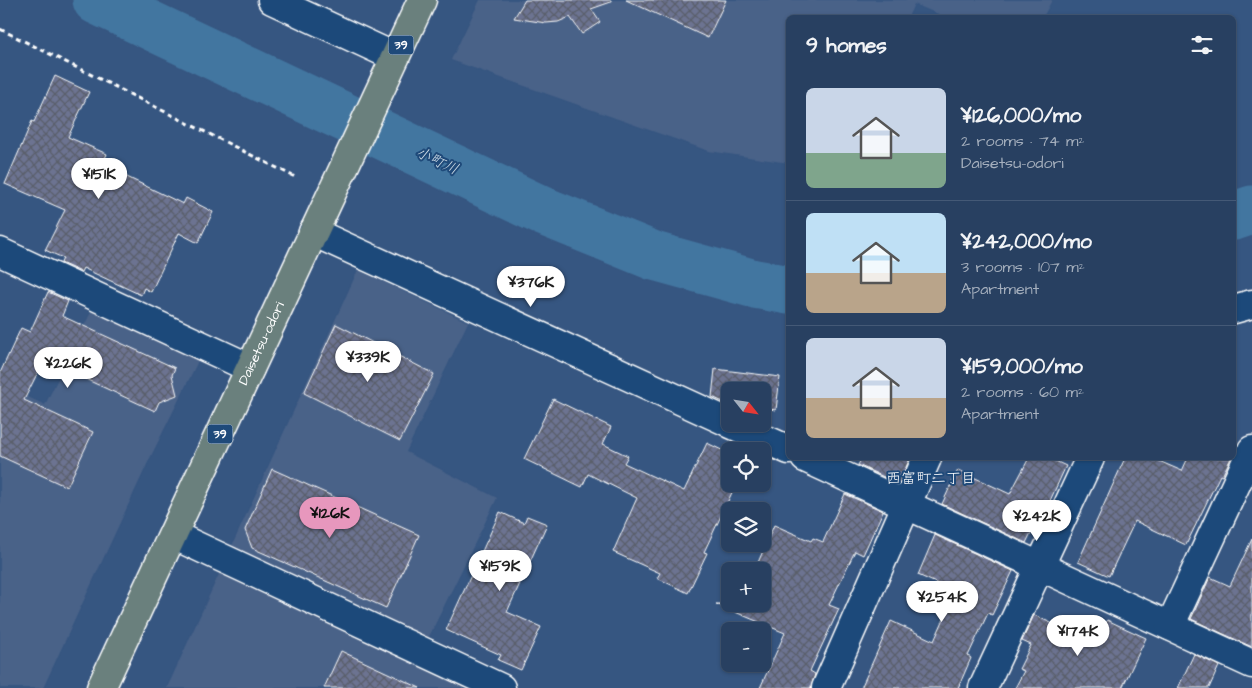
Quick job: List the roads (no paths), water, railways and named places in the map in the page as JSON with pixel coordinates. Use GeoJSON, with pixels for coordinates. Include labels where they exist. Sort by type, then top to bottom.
{"type":"FeatureCollection","features":[{"type":"Feature","properties":{"kind":"highway","name":"Daisetsu-odori"},"geometry":{"type":"LineString","coordinates":[[101,688],[422,0]]}},
{"type":"Feature","properties":{"kind":"street"},"geometry":{"type":"LineString","coordinates":[[272,0],[395,57]]}},
{"type":"Feature","properties":{"kind":"street"},"geometry":{"type":"LineString","coordinates":[[313,232],[721,418]]}},
{"type":"Feature","properties":{"kind":"street"},"geometry":{"type":"LineString","coordinates":[[0,252],[250,368]]}},
{"type":"Feature","properties":{"kind":"street"},"geometry":{"type":"LineString","coordinates":[[1236,308],[1252,304]]}},
{"type":"Feature","properties":{"kind":"street"},"geometry":{"type":"LineString","coordinates":[[760,432],[786,440]]}},
{"type":"Feature","properties":{"kind":"street"},"geometry":{"type":"LineString","coordinates":[[1170,626],[1252,450]]}},
{"type":"Feature","properties":{"kind":"street"},"geometry":{"type":"LineString","coordinates":[[809,460],[1252,664]]}},
{"type":"Feature","properties":{"kind":"street"},"geometry":{"type":"LineString","coordinates":[[826,688],[926,460]]}},
{"type":"Feature","properties":{"kind":"street"},"geometry":{"type":"LineString","coordinates":[[983,688],[1089,460]]}},
{"type":"Feature","properties":{"kind":"street"},"geometry":{"type":"LineString","coordinates":[[173,535],[496,687]]}},
{"type":"Feature","properties":{"kind":"waterway","name":"小町川"},"geometry":{"type":"LineString","coordinates":[[97,0],[543,211],[654,256],[755,284],[786,289]]}},
{"type":"Feature","properties":{"kind":"waterway","name":"小町川"},"geometry":{"type":"LineString","coordinates":[[1236,215],[1252,210]]}},
{"type":"Feature","properties":{"kind":"district","name":"西富町二丁目"},"geometry":{"type":"Point","coordinates":[931,478]}}]}
